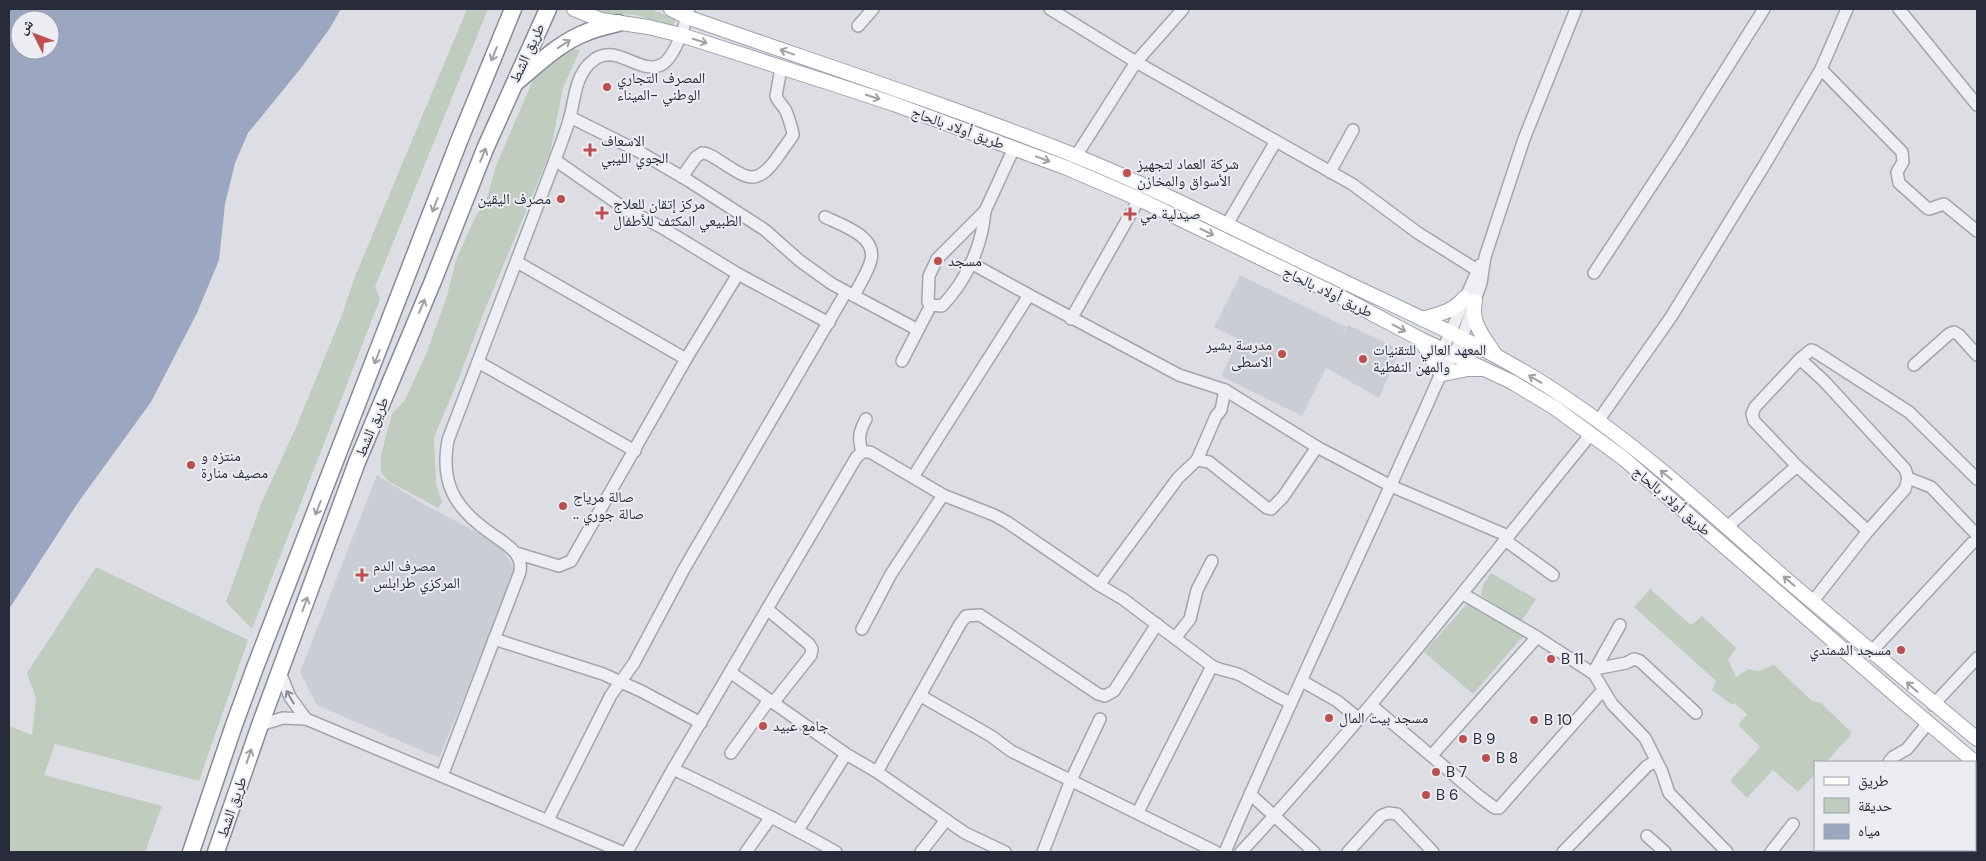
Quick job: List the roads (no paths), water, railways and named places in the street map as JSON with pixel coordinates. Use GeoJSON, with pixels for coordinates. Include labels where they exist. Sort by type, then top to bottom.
{"type":"FeatureCollection","features":[{"type":"Feature","properties":{"kind":"highway","name":"طريق الشط"},"geometry":{"type":"LineString","coordinates":[[192,852],[250,682],[463,132],[513,9]]}},
{"type":"Feature","properties":{"kind":"highway","name":"طريق الشط"},"geometry":{"type":"LineString","coordinates":[[216,852],[260,724],[357,462],[512,85],[548,9]]}},
{"type":"Feature","properties":{"kind":"highway"},"geometry":{"type":"LineString","coordinates":[[512,85],[547,56],[576,37],[585,32],[618,23]]}},
{"type":"Feature","properties":{"kind":"main road","name":"طريق أولاد بالحاج"},"geometry":{"type":"LineString","coordinates":[[574,9],[601,20],[648,26],[681,35],[894,104],[1067,168],[1139,199],[1512,382],[1555,408],[1623,458],[1973,761]]}},
{"type":"Feature","properties":{"kind":"main road","name":"طريق أولاد بالحاج"},"geometry":{"type":"LineString","coordinates":[[671,9],[688,13],[833,69],[904,92],[1076,156],[1146,186],[1496,356],[1566,398],[1634,448],[1933,704],[1971,730],[1977,739]]}},
{"type":"Feature","properties":{"kind":"main road"},"geometry":{"type":"LineString","coordinates":[[1422,319],[1451,311],[1470,299],[1475,323],[1496,356]]}},
{"type":"Feature","properties":{"kind":"main road"},"geometry":{"type":"LineString","coordinates":[[1420,338],[1440,374],[1468,369],[1486,369]]}},
{"type":"Feature","properties":{"kind":"main road"},"geometry":{"type":"LineString","coordinates":[[1952,743],[1960,761]]}},
{"type":"Feature","properties":{"kind":"street"},"geometry":{"type":"LineString","coordinates":[[858,26],[873,9]]}},
{"type":"Feature","properties":{"kind":"street"},"geometry":{"type":"LineString","coordinates":[[1050,9],[1136,62],[1352,184],[1418,233],[1476,270]]}},
{"type":"Feature","properties":{"kind":"street"},"geometry":{"type":"LineString","coordinates":[[1076,156],[1136,62],[1183,9]]}},
{"type":"Feature","properties":{"kind":"street"},"geometry":{"type":"LineString","coordinates":[[1470,299],[1481,283],[1485,257],[1528,130],[1576,9]]}},
{"type":"Feature","properties":{"kind":"street"},"geometry":{"type":"LineString","coordinates":[[1594,273],[1678,147],[1764,9]]}},
{"type":"Feature","properties":{"kind":"street"},"geometry":{"type":"LineString","coordinates":[[1598,421],[1671,317],[1821,69],[1847,9]]}},
{"type":"Feature","properties":{"kind":"street"},"geometry":{"type":"LineString","coordinates":[[1899,9],[1977,105]]}},
{"type":"Feature","properties":{"kind":"street"},"geometry":{"type":"LineString","coordinates":[[688,13],[681,35],[668,59],[656,67],[646,66],[616,55],[604,56],[593,61],[577,84],[570,117],[555,160],[448,440],[445,453],[446,476],[453,495],[465,513],[516,553],[531,556],[555,565],[564,566],[571,561],[686,359],[738,274]]}},
{"type":"Feature","properties":{"kind":"street"},"geometry":{"type":"LineString","coordinates":[[682,176],[696,157],[702,153],[709,154],[748,177],[756,177],[767,172],[792,138],[793,133],[786,111],[776,96],[781,68]]}},
{"type":"Feature","properties":{"kind":"street"},"geometry":{"type":"LineString","coordinates":[[1821,69],[1902,152],[1903,162],[1897,172],[1898,183],[1927,208],[1930,209],[1944,204],[1977,231]]}},
{"type":"Feature","properties":{"kind":"street"},"geometry":{"type":"LineString","coordinates":[[570,117],[638,150],[682,176],[765,230],[800,261],[850,294],[918,330]]}},
{"type":"Feature","properties":{"kind":"street"},"geometry":{"type":"LineString","coordinates":[[1330,172],[1353,130]]}},
{"type":"Feature","properties":{"kind":"street"},"geometry":{"type":"LineString","coordinates":[[1226,226],[1276,141]]}},
{"type":"Feature","properties":{"kind":"street"},"geometry":{"type":"LineString","coordinates":[[931,305],[942,306],[963,279],[981,237],[985,212],[1014,148]]}},
{"type":"Feature","properties":{"kind":"street"},"geometry":{"type":"LineString","coordinates":[[555,160],[624,208],[661,227],[738,274],[829,323]]}},
{"type":"Feature","properties":{"kind":"street"},"geometry":{"type":"LineString","coordinates":[[1071,319],[1139,199]]}},
{"type":"Feature","properties":{"kind":"street"},"geometry":{"type":"LineString","coordinates":[[931,305],[928,302],[928,280],[937,260],[985,212]]}},
{"type":"Feature","properties":{"kind":"street"},"geometry":{"type":"LineString","coordinates":[[548,820],[611,695],[634,663],[684,568],[829,323],[871,260],[871,249],[861,235],[826,217]]}},
{"type":"Feature","properties":{"kind":"street"},"geometry":{"type":"LineString","coordinates":[[1225,852],[1290,703],[1302,681],[1392,486],[1470,299],[1476,270],[1485,257]]}},
{"type":"Feature","properties":{"kind":"street"},"geometry":{"type":"LineString","coordinates":[[517,262],[686,359]]}},
{"type":"Feature","properties":{"kind":"street"},"geometry":{"type":"LineString","coordinates":[[971,263],[1043,301],[1071,319],[1179,375],[1225,390],[1317,447],[1392,486],[1507,538],[1553,575]]}},
{"type":"Feature","properties":{"kind":"street"},"geometry":{"type":"LineString","coordinates":[[913,477],[1029,295]]}},
{"type":"Feature","properties":{"kind":"street"},"geometry":{"type":"LineString","coordinates":[[902,361],[931,305]]}},
{"type":"Feature","properties":{"kind":"street"},"geometry":{"type":"LineString","coordinates":[[1914,365],[1954,332],[1959,334],[1977,354]]}},
{"type":"Feature","properties":{"kind":"street"},"geometry":{"type":"LineString","coordinates":[[1868,531],[1797,466],[1754,421],[1752,414],[1755,407],[1800,359],[1811,350],[1909,412],[1977,479]]}},
{"type":"Feature","properties":{"kind":"street"},"geometry":{"type":"LineString","coordinates":[[1800,359],[1824,381],[1905,469],[1908,478],[1905,489],[1868,531],[1812,601]]}},
{"type":"Feature","properties":{"kind":"street"},"geometry":{"type":"LineString","coordinates":[[478,362],[635,450]]}},
{"type":"Feature","properties":{"kind":"street"},"geometry":{"type":"LineString","coordinates":[[1099,585],[1178,478],[1196,460],[1216,416],[1221,410],[1225,390]]}},
{"type":"Feature","properties":{"kind":"street"},"geometry":{"type":"LineString","coordinates":[[862,452],[858,438],[859,431],[866,419]]}},
{"type":"Feature","properties":{"kind":"street"},"geometry":{"type":"LineString","coordinates":[[1241,852],[1275,816],[1371,705],[1591,434]]}},
{"type":"Feature","properties":{"kind":"street"},"geometry":{"type":"LineString","coordinates":[[1196,460],[1208,462],[1267,508],[1271,509],[1283,497],[1317,447]]}},
{"type":"Feature","properties":{"kind":"street"},"geometry":{"type":"LineString","coordinates":[[627,852],[767,609],[856,458],[862,452],[870,452],[943,495],[1001,518],[1099,585],[1123,599],[1212,666],[1240,675],[1290,703]]}},
{"type":"Feature","properties":{"kind":"street"},"geometry":{"type":"LineString","coordinates":[[1727,527],[1797,466]]}},
{"type":"Feature","properties":{"kind":"street"},"geometry":{"type":"LineString","coordinates":[[1908,478],[1931,486],[1977,536]]}},
{"type":"Feature","properties":{"kind":"street"},"geometry":{"type":"LineString","coordinates":[[862,629],[891,574],[943,495]]}},
{"type":"Feature","properties":{"kind":"street"},"geometry":{"type":"LineString","coordinates":[[1872,651],[1972,543],[1977,541]]}},
{"type":"Feature","properties":{"kind":"street"},"geometry":{"type":"LineString","coordinates":[[442,776],[520,572],[520,562],[516,553]]}},
{"type":"Feature","properties":{"kind":"street"},"geometry":{"type":"LineString","coordinates":[[1175,638],[1190,619],[1197,590],[1212,561]]}},
{"type":"Feature","properties":{"kind":"street"},"geometry":{"type":"LineString","coordinates":[[1463,594],[1594,671],[1612,704],[1645,738],[1669,793],[1727,852]]}},
{"type":"Feature","properties":{"kind":"street"},"geometry":{"type":"LineString","coordinates":[[731,753],[771,701],[811,655],[812,649],[809,644],[767,609]]}},
{"type":"Feature","properties":{"kind":"street"},"geometry":{"type":"LineString","coordinates":[[877,772],[963,620],[971,615],[980,615],[1098,694],[1105,696],[1114,691],[1157,624]]}},
{"type":"Feature","properties":{"kind":"street"},"geometry":{"type":"LineString","coordinates":[[1594,671],[1620,625]]}},
{"type":"Feature","properties":{"kind":"street"},"geometry":{"type":"LineString","coordinates":[[1432,755],[1537,637]]}},
{"type":"Feature","properties":{"kind":"street"},"geometry":{"type":"LineString","coordinates":[[494,640],[562,660],[620,682],[701,723]]}},
{"type":"Feature","properties":{"kind":"street"},"geometry":{"type":"LineString","coordinates":[[1933,704],[1977,658]]}},
{"type":"Feature","properties":{"kind":"street"},"geometry":{"type":"LineString","coordinates":[[1594,671],[1626,664],[1634,659],[1640,661],[1696,713]]}},
{"type":"Feature","properties":{"kind":"street"},"geometry":{"type":"LineString","coordinates":[[1138,812],[1212,666]]}},
{"type":"Feature","properties":{"kind":"street"},"geometry":{"type":"LineString","coordinates":[[280,672],[290,697],[306,719]]}},
{"type":"Feature","properties":{"kind":"street"},"geometry":{"type":"LineString","coordinates":[[730,672],[846,754],[877,772],[965,833],[1005,852]]}},
{"type":"Feature","properties":{"kind":"street"},"geometry":{"type":"LineString","coordinates":[[1302,681],[1332,697],[1358,718]]}},
{"type":"Feature","properties":{"kind":"street"},"geometry":{"type":"LineString","coordinates":[[1371,705],[1487,803],[1498,808],[1603,690]]}},
{"type":"Feature","properties":{"kind":"street"},"geometry":{"type":"LineString","coordinates":[[921,696],[991,736],[1011,751],[1216,852]]}},
{"type":"Feature","properties":{"kind":"street"},"geometry":{"type":"LineString","coordinates":[[260,724],[283,718],[306,719],[622,852]]}},
{"type":"Feature","properties":{"kind":"street"},"geometry":{"type":"LineString","coordinates":[[1043,852],[1071,780],[1100,719]]}},
{"type":"Feature","properties":{"kind":"street"},"geometry":{"type":"LineString","coordinates":[[1890,761],[1907,748],[1928,723]]}},
{"type":"Feature","properties":{"kind":"street"},"geometry":{"type":"LineString","coordinates":[[798,830],[846,754]]}},
{"type":"Feature","properties":{"kind":"street"},"geometry":{"type":"LineString","coordinates":[[1563,852],[1647,766],[1656,761]]}},
{"type":"Feature","properties":{"kind":"street"},"geometry":{"type":"LineString","coordinates":[[673,770],[798,830],[836,852]]}},
{"type":"Feature","properties":{"kind":"street"},"geometry":{"type":"LineString","coordinates":[[1250,794],[1314,852]]}},
{"type":"Feature","properties":{"kind":"street"},"geometry":{"type":"LineString","coordinates":[[1348,852],[1381,816],[1392,813],[1397,814],[1432,852]]}},
{"type":"Feature","properties":{"kind":"street"},"geometry":{"type":"LineString","coordinates":[[746,852],[771,817]]}},
{"type":"Feature","properties":{"kind":"street"},"geometry":{"type":"LineString","coordinates":[[921,852],[946,820]]}},
{"type":"Feature","properties":{"kind":"street"},"geometry":{"type":"LineString","coordinates":[[1771,852],[1793,824]]}},
{"type":"Feature","properties":{"kind":"street"},"geometry":{"type":"LineString","coordinates":[[1647,836],[1665,852]]}},
{"type":"Feature","properties":{"kind":"water"},"geometry":{"type":"Polygon","coordinates":[[[9,9],[341,9],[330,28],[301,68],[248,133],[235,163],[225,204],[219,260],[197,313],[151,402],[77,504],[9,609],[9,9]]]}},
{"type":"Feature","properties":{"kind":"place","name":"المصرف التجاري الوطني -الميناء"},"geometry":{"type":"Point","coordinates":[607,87]}},
{"type":"Feature","properties":{"kind":"place","name":"الاسعاف الجوي الليبي"},"geometry":{"type":"Point","coordinates":[590,150]}},
{"type":"Feature","properties":{"kind":"place","name":"شركة العماد لتجهيز الأسواق والمخازن"},"geometry":{"type":"Point","coordinates":[1127,173]}},
{"type":"Feature","properties":{"kind":"place","name":"مصرف اليقين"},"geometry":{"type":"Point","coordinates":[561,199]}},
{"type":"Feature","properties":{"kind":"place","name":"مركز إتقان للعلاج الطبيعي المكثف للأطفال"},"geometry":{"type":"Point","coordinates":[602,213]}},
{"type":"Feature","properties":{"kind":"place","name":"صيدلية مي"},"geometry":{"type":"Point","coordinates":[1130,214]}},
{"type":"Feature","properties":{"kind":"place","name":"مسجد"},"geometry":{"type":"Point","coordinates":[938,261]}},
{"type":"Feature","properties":{"kind":"place","name":"مدرسة بشير الاسطى"},"geometry":{"type":"Point","coordinates":[1282,354]}},
{"type":"Feature","properties":{"kind":"place","name":"المعهد العالي للتقنيات والمهن النفطية"},"geometry":{"type":"Point","coordinates":[1363,359]}},
{"type":"Feature","properties":{"kind":"place","name":"منتزه و مصيف منارة"},"geometry":{"type":"Point","coordinates":[191,465]}},
{"type":"Feature","properties":{"kind":"place","name":"صالة مرياج .. صالة جوري"},"geometry":{"type":"Point","coordinates":[563,506]}},
{"type":"Feature","properties":{"kind":"place","name":"مصرف الدم المركزي طرابلس"},"geometry":{"type":"Point","coordinates":[362,575]}},
{"type":"Feature","properties":{"kind":"place","name":"مسجد الشمندي"},"geometry":{"type":"Point","coordinates":[1901,650]}},
{"type":"Feature","properties":{"kind":"place","name":"B 11"},"geometry":{"type":"Point","coordinates":[1551,659]}},
{"type":"Feature","properties":{"kind":"place","name":"مسجد بيت المال"},"geometry":{"type":"Point","coordinates":[1329,718]}},
{"type":"Feature","properties":{"kind":"place","name":"B 10"},"geometry":{"type":"Point","coordinates":[1534,720]}},
{"type":"Feature","properties":{"kind":"place","name":"جامع عبيد"},"geometry":{"type":"Point","coordinates":[763,726]}},
{"type":"Feature","properties":{"kind":"place","name":"B 9"},"geometry":{"type":"Point","coordinates":[1463,739]}},
{"type":"Feature","properties":{"kind":"place","name":"B 8"},"geometry":{"type":"Point","coordinates":[1486,758]}},
{"type":"Feature","properties":{"kind":"place","name":"B 7"},"geometry":{"type":"Point","coordinates":[1436,772]}},
{"type":"Feature","properties":{"kind":"place","name":"B 6"},"geometry":{"type":"Point","coordinates":[1426,795]}}]}
